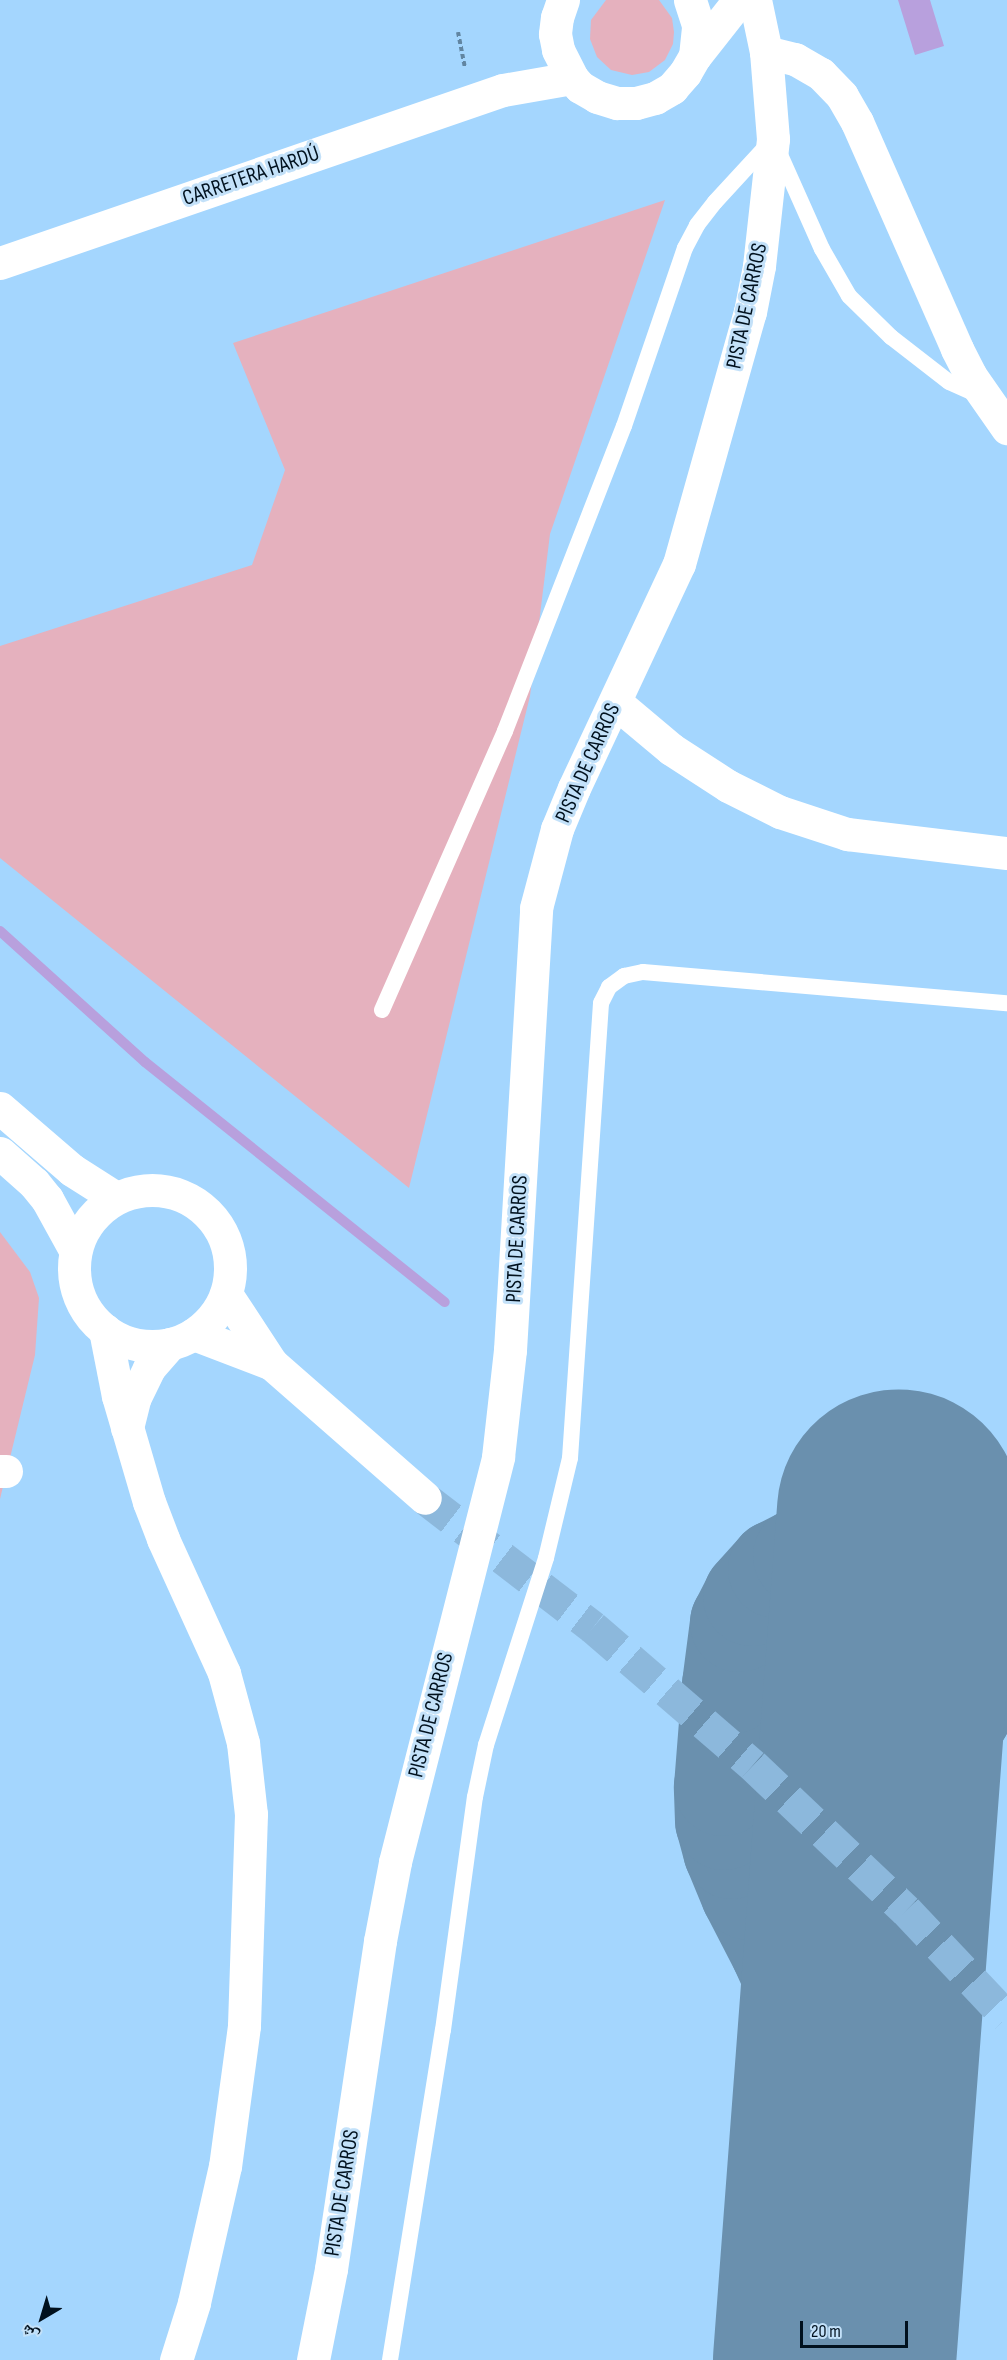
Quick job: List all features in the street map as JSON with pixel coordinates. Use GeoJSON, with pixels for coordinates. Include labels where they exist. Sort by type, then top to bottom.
{"type":"FeatureCollection","features":[{"type":"Feature","properties":{"kind":"street"},"geometry":{"type":"LineString","coordinates":[[563,0],[557,17],[555,34],[558,50],[572,78],[580,87],[597,97],[617,103],[636,103],[655,98],[672,88],[686,73],[695,56],[739,0]]}},
{"type":"Feature","properties":{"kind":"street"},"geometry":{"type":"LineString","coordinates":[[690,0],[698,25],[695,56]]}},
{"type":"Feature","properties":{"kind":"street","name":"PISTA DE CARROS"},"geometry":{"type":"LineString","coordinates":[[313,2360],[332,2258],[380,1941],[395,1862],[498,1457],[510,1350],[536,908],[557,829],[670,586],[686,544],[750,312],[759,266],[773,139],[766,52],[755,0]]}},
{"type":"Feature","properties":{"kind":"street","name":"CARRETERA HARDÚ"},"geometry":{"type":"LineString","coordinates":[[503,90],[534,61],[555,34]]}},
{"type":"Feature","properties":{"kind":"street"},"geometry":{"type":"LineString","coordinates":[[766,52],[795,59],[821,74],[842,96],[857,122],[957,349],[985,398],[1007,428]]}},
{"type":"Feature","properties":{"kind":"street","name":"CARRETERA HARDÚ"},"geometry":{"type":"LineString","coordinates":[[0,263],[503,90],[572,78]]}},
{"type":"Feature","properties":{"kind":"street"},"geometry":{"type":"LineString","coordinates":[[615,702],[671,749],[728,786],[780,812],[847,834],[1007,853]]}},
{"type":"Feature","properties":{"kind":"street"},"geometry":{"type":"LineString","coordinates":[[0,1108],[64,1164],[116,1198]]}},
{"type":"Feature","properties":{"kind":"street"},"geometry":{"type":"LineString","coordinates":[[0,1154],[34,1183],[47,1199],[75,1250]]}},
{"type":"Feature","properties":{"kind":"street"},"geometry":{"type":"LineString","coordinates":[[127,1428],[135,1396],[149,1368],[182,1339],[208,1323],[226,1294],[230,1259],[223,1235],[209,1214],[189,1199],[165,1191],[140,1190],[116,1198],[90,1220],[75,1250],[75,1280],[85,1308],[105,1330],[125,1341],[148,1346],[182,1339],[272,1364]]}},
{"type":"Feature","properties":{"kind":"street"},"geometry":{"type":"LineString","coordinates":[[226,1294],[272,1364],[425,1498]]}},
{"type":"Feature","properties":{"kind":"street"},"geometry":{"type":"LineString","coordinates":[[105,1330],[127,1428],[163,1539],[224,1673],[243,1743],[251,1814],[244,2026],[227,2154],[194,2303],[176,2360]]}},
{"type":"Feature","properties":{"kind":"lane"},"geometry":{"type":"LineString","coordinates":[[382,1010],[509,720],[627,417],[679,263],[698,225],[715,202],[773,139],[822,249],[849,296],[891,337],[949,382],[985,398]]}},
{"type":"Feature","properties":{"kind":"lane"},"geometry":{"type":"LineString","coordinates":[[390,2360],[443,2030],[475,1797],[486,1745],[546,1558],[570,1458],[601,1003],[609,987],[624,976],[643,972],[1007,1003]]}},
{"type":"Feature","properties":{"kind":"shaded area"},"geometry":{"type":"Polygon","coordinates":[[[606,0],[659,0],[672,18],[674,32],[673,44],[665,60],[649,72],[632,75],[611,70],[597,57],[590,39],[591,20],[606,0]]]}},
{"type":"Feature","properties":{"kind":"shaded area"},"geometry":{"type":"Polygon","coordinates":[[[898,0],[930,0],[944,46],[915,55],[898,0]]]}},
{"type":"Feature","properties":{"kind":"shaded area"},"geometry":{"type":"Polygon","coordinates":[[[665,200],[550,534],[530,696],[409,1188],[0,858],[0,646],[252,565],[285,470],[233,343],[665,200]]]}},
{"type":"Feature","properties":{"kind":"shaded area"},"geometry":{"type":"Polygon","coordinates":[[[0,1232],[30,1272],[39,1298],[35,1355],[0,1499],[0,1232]]]}},
{"type":"Feature","properties":{"kind":"waterway"},"geometry":{"type":"LineString","coordinates":[[0,931],[145,1062],[445,1302]]}},
{"type":"Feature","properties":{"kind":"taxiway"},"geometry":{"type":"LineString","coordinates":[[844,2222],[845,2119],[841,2087],[732,1850],[724,1821],[723,1787],[731,1685],[739,1623],[752,1597],[777,1569],[802,1556],[831,1546],[868,1546],[911,1556],[938,1576],[964,1610],[975,1654],[971,1686],[963,1712],[939,1747],[881,1806],[873,1826]]}},
{"type":"Feature","properties":{"kind":"runway"},"geometry":{"type":"LineString","coordinates":[[834,2360],[898,1510]]}},
{"type":"Feature","properties":{"kind":"tunnel"},"geometry":{"type":"LineString","coordinates":[[425,1498],[593,1627],[753,1765],[906,1910],[1007,2017]]}}]}
